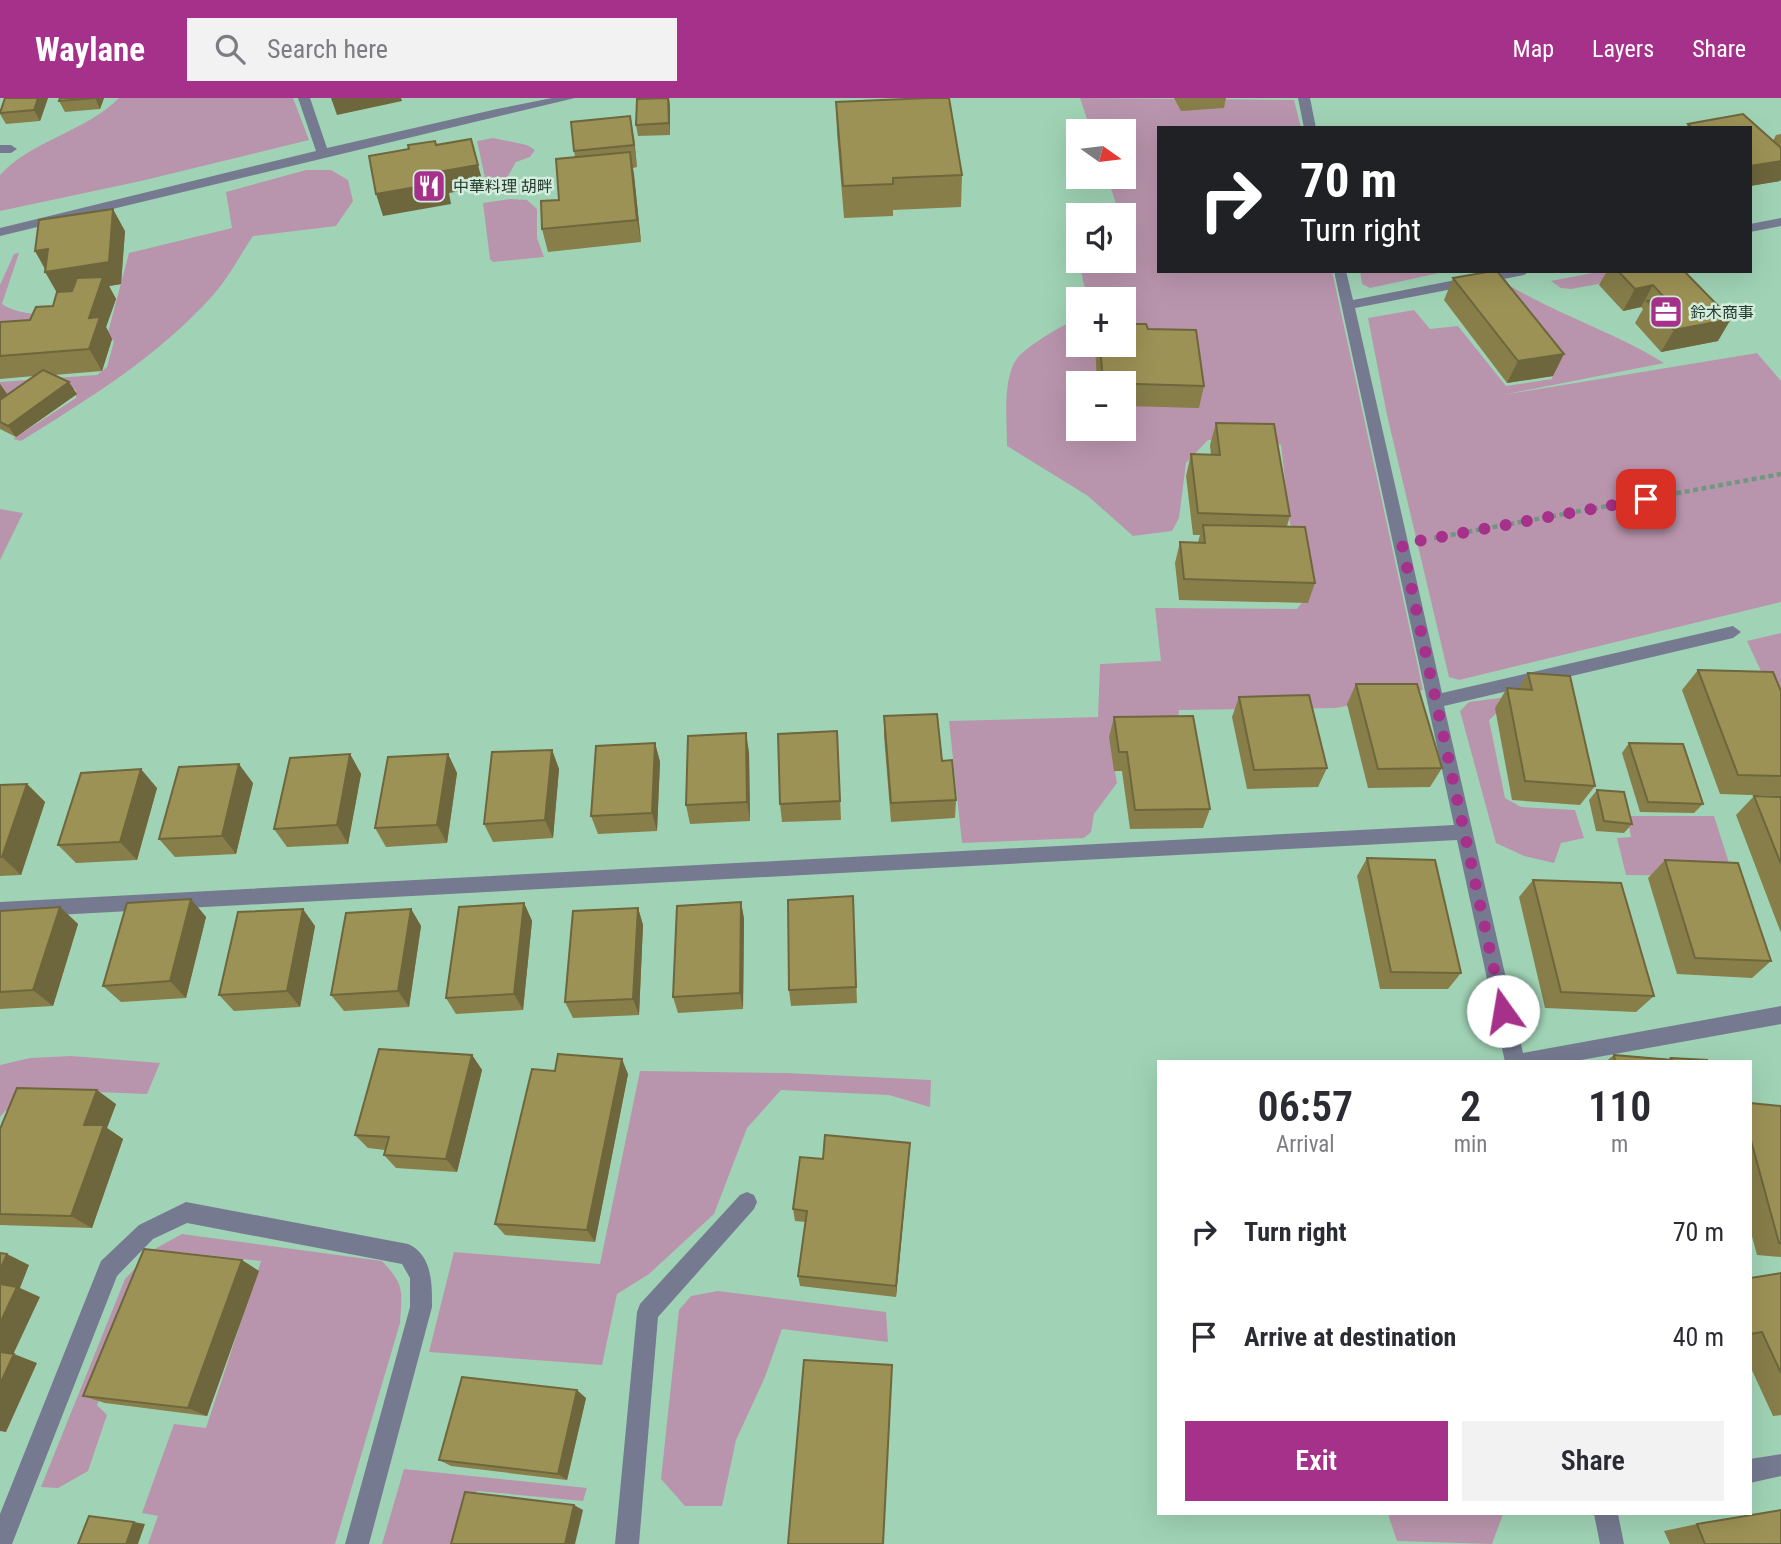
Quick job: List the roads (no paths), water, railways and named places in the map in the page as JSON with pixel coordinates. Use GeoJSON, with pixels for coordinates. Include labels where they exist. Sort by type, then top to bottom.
{"type":"FeatureCollection","features":[{"type":"Feature","properties":{"kind":"street"},"geometry":{"type":"LineString","coordinates":[[304,98],[323,152]]}},
{"type":"Feature","properties":{"kind":"street"},"geometry":{"type":"LineString","coordinates":[[0,232],[323,152],[481,115],[569,98]]}},
{"type":"Feature","properties":{"kind":"street"},"geometry":{"type":"LineString","coordinates":[[1304,98],[1310,126]]}},
{"type":"Feature","properties":{"kind":"street"},"geometry":{"type":"LineString","coordinates":[[1752,228],[1781,222]]}},
{"type":"Feature","properties":{"kind":"street"},"geometry":{"type":"LineString","coordinates":[[1340,273],[1515,1060]]}},
{"type":"Feature","properties":{"kind":"street"},"geometry":{"type":"LineString","coordinates":[[1348,305],[1514,273]]}},
{"type":"Feature","properties":{"kind":"street"},"geometry":{"type":"LineString","coordinates":[[1437,701],[1733,632]]}},
{"type":"Feature","properties":{"kind":"street"},"geometry":{"type":"LineString","coordinates":[[0,910],[1463,832]]}},
{"type":"Feature","properties":{"kind":"street"},"geometry":{"type":"LineString","coordinates":[[1532,1060],[1781,1015]]}},
{"type":"Feature","properties":{"kind":"street"},"geometry":{"type":"LineString","coordinates":[[627,1544],[648,1312],[747,1202]]}},
{"type":"Feature","properties":{"kind":"street"},"geometry":{"type":"LineString","coordinates":[[0,1544],[109,1269],[146,1232],[187,1212],[408,1255],[421,1275],[421,1307],[357,1544]]}},
{"type":"Feature","properties":{"kind":"street"},"geometry":{"type":"LineString","coordinates":[[1752,1471],[1781,1465]]}},
{"type":"Feature","properties":{"kind":"street"},"geometry":{"type":"LineString","coordinates":[[1606,1515],[1612,1544]]}},
{"type":"Feature","properties":{"kind":"place","name":"中華料理 胡畔"},"geometry":{"type":"Point","coordinates":[429,186]}},
{"type":"Feature","properties":{"kind":"place","name":"鈴木商事"},"geometry":{"type":"Point","coordinates":[1666,312]}}]}
